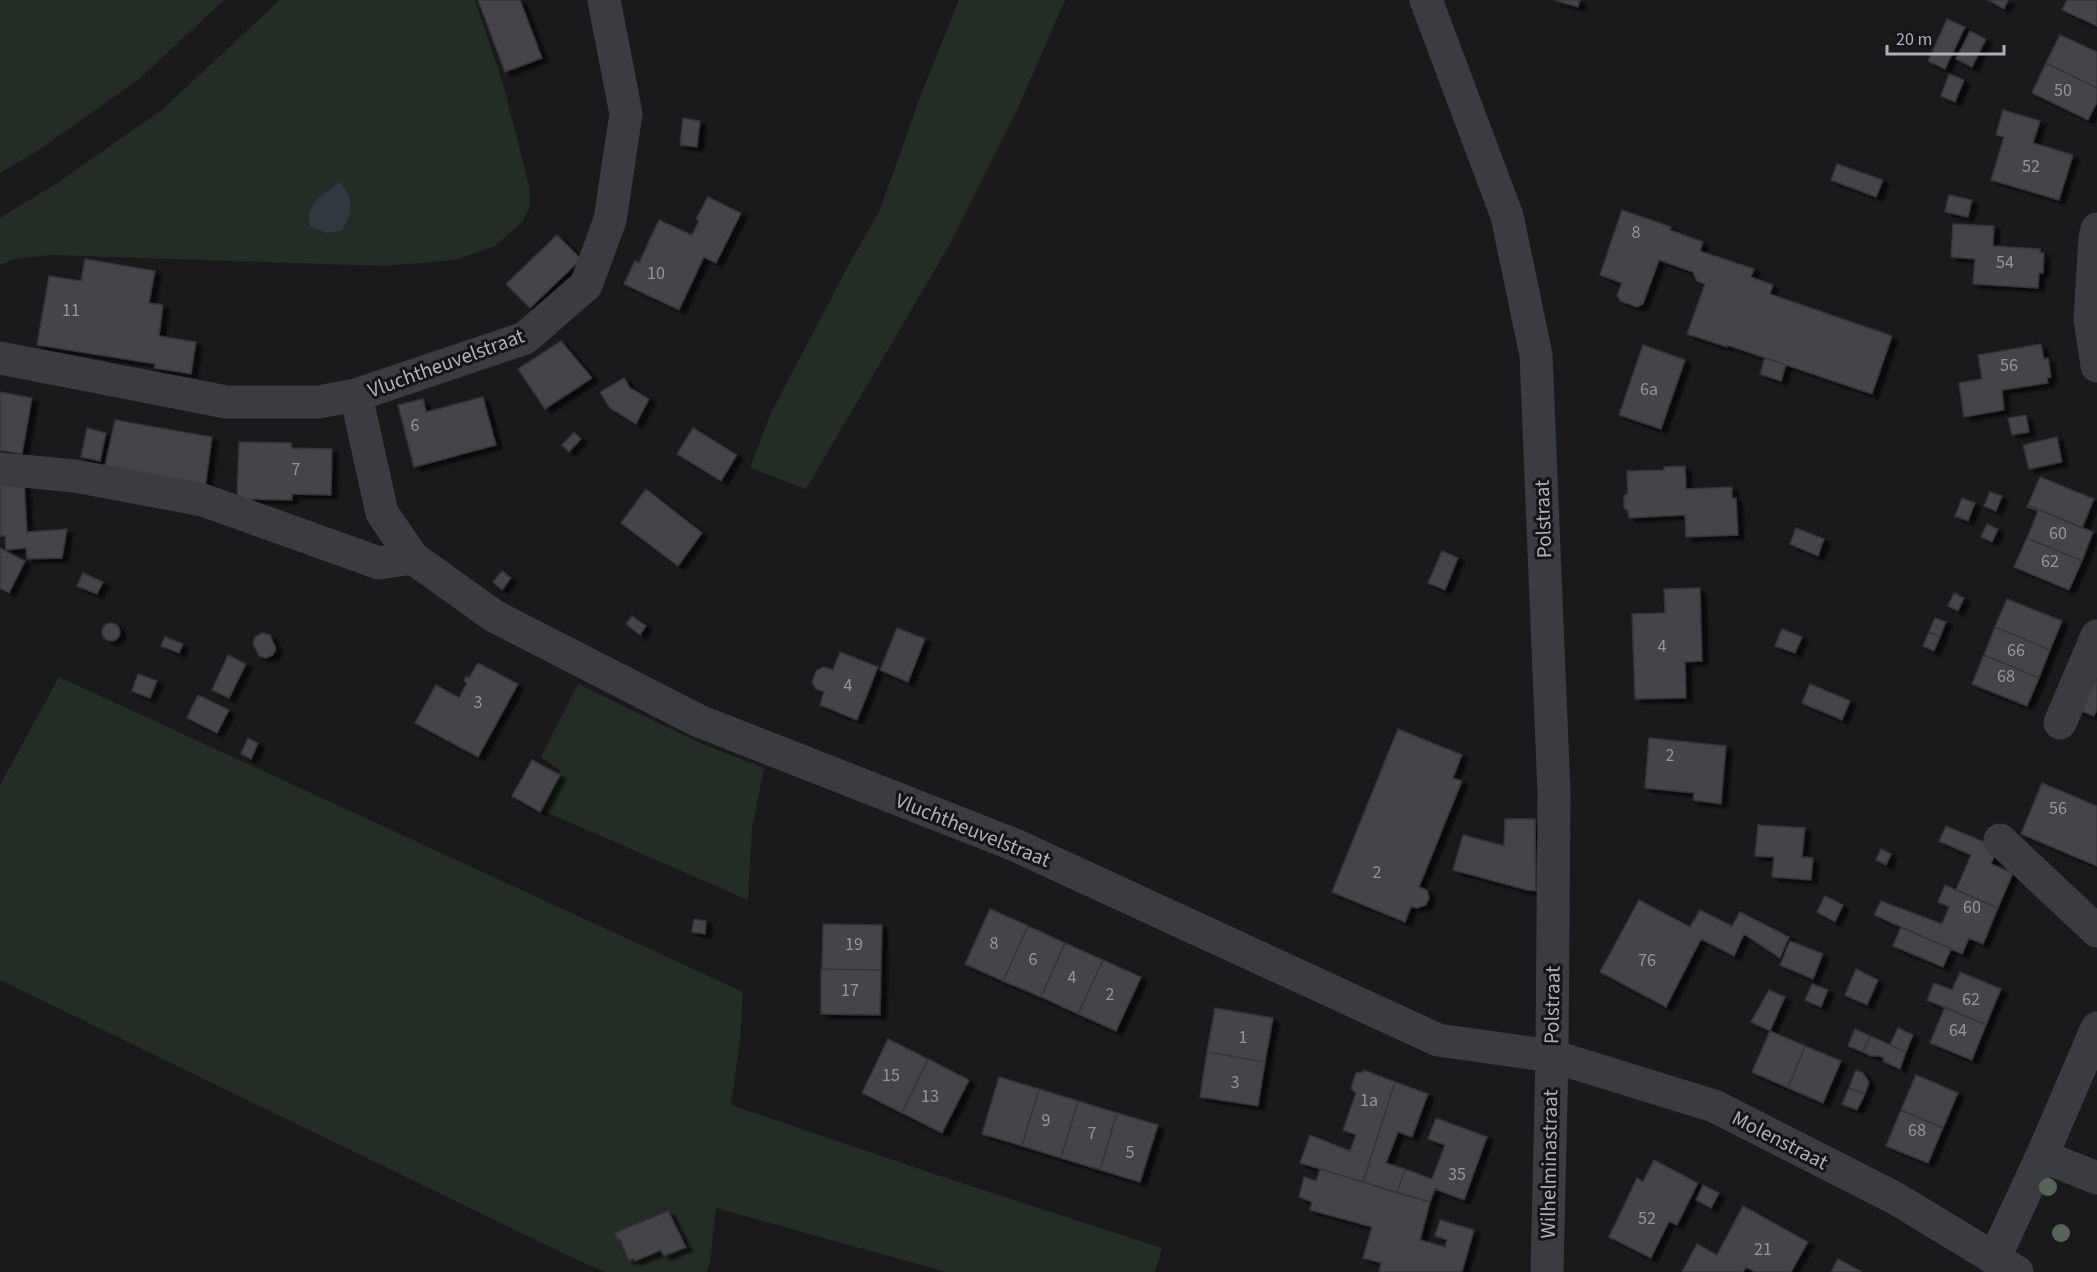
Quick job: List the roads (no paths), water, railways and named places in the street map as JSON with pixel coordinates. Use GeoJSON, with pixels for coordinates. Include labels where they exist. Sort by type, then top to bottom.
{"type":"FeatureCollection","features":[{"type":"Feature","properties":{"kind":"street","name":"Vluchtheuvelstraat"},"geometry":{"type":"LineString","coordinates":[[0,358],[226,402],[318,402],[356,395],[525,338],[586,285],[610,220],[626,114],[604,0]]}},
{"type":"Feature","properties":{"kind":"street","name":"Polstraat"},"geometry":{"type":"LineString","coordinates":[[1426,0],[1507,216],[1536,355],[1554,792],[1552,1056]]}},
{"type":"Feature","properties":{"kind":"street"},"geometry":{"type":"LineString","coordinates":[[2097,229],[2094,238],[2090,318],[2097,366]]}},
{"type":"Feature","properties":{"kind":"street","name":"Vluchtheuvelstraat"},"geometry":{"type":"LineString","coordinates":[[356,395],[382,513],[413,558],[494,616],[699,721],[1015,845],[1438,1040],[1552,1056]]}},
{"type":"Feature","properties":{"kind":"street"},"geometry":{"type":"LineString","coordinates":[[0,469],[75,476],[203,500],[379,563],[413,558]]}},
{"type":"Feature","properties":{"kind":"street"},"geometry":{"type":"LineString","coordinates":[[2060,723],[2097,636]]}},
{"type":"Feature","properties":{"kind":"street"},"geometry":{"type":"LineString","coordinates":[[2000,840],[2097,931]]}},
{"type":"Feature","properties":{"kind":"street","name":"Molenstraat"},"geometry":{"type":"LineString","coordinates":[[1552,1056],[1714,1107],[1895,1198],[2005,1266],[2042,1156],[2097,1028]]}},
{"type":"Feature","properties":{"kind":"street","name":"Wilhelminastraat"},"geometry":{"type":"LineString","coordinates":[[1547,1272],[1552,1056]]}},
{"type":"Feature","properties":{"kind":"street"},"geometry":{"type":"LineString","coordinates":[[2042,1156],[2097,1178]]}}]}
